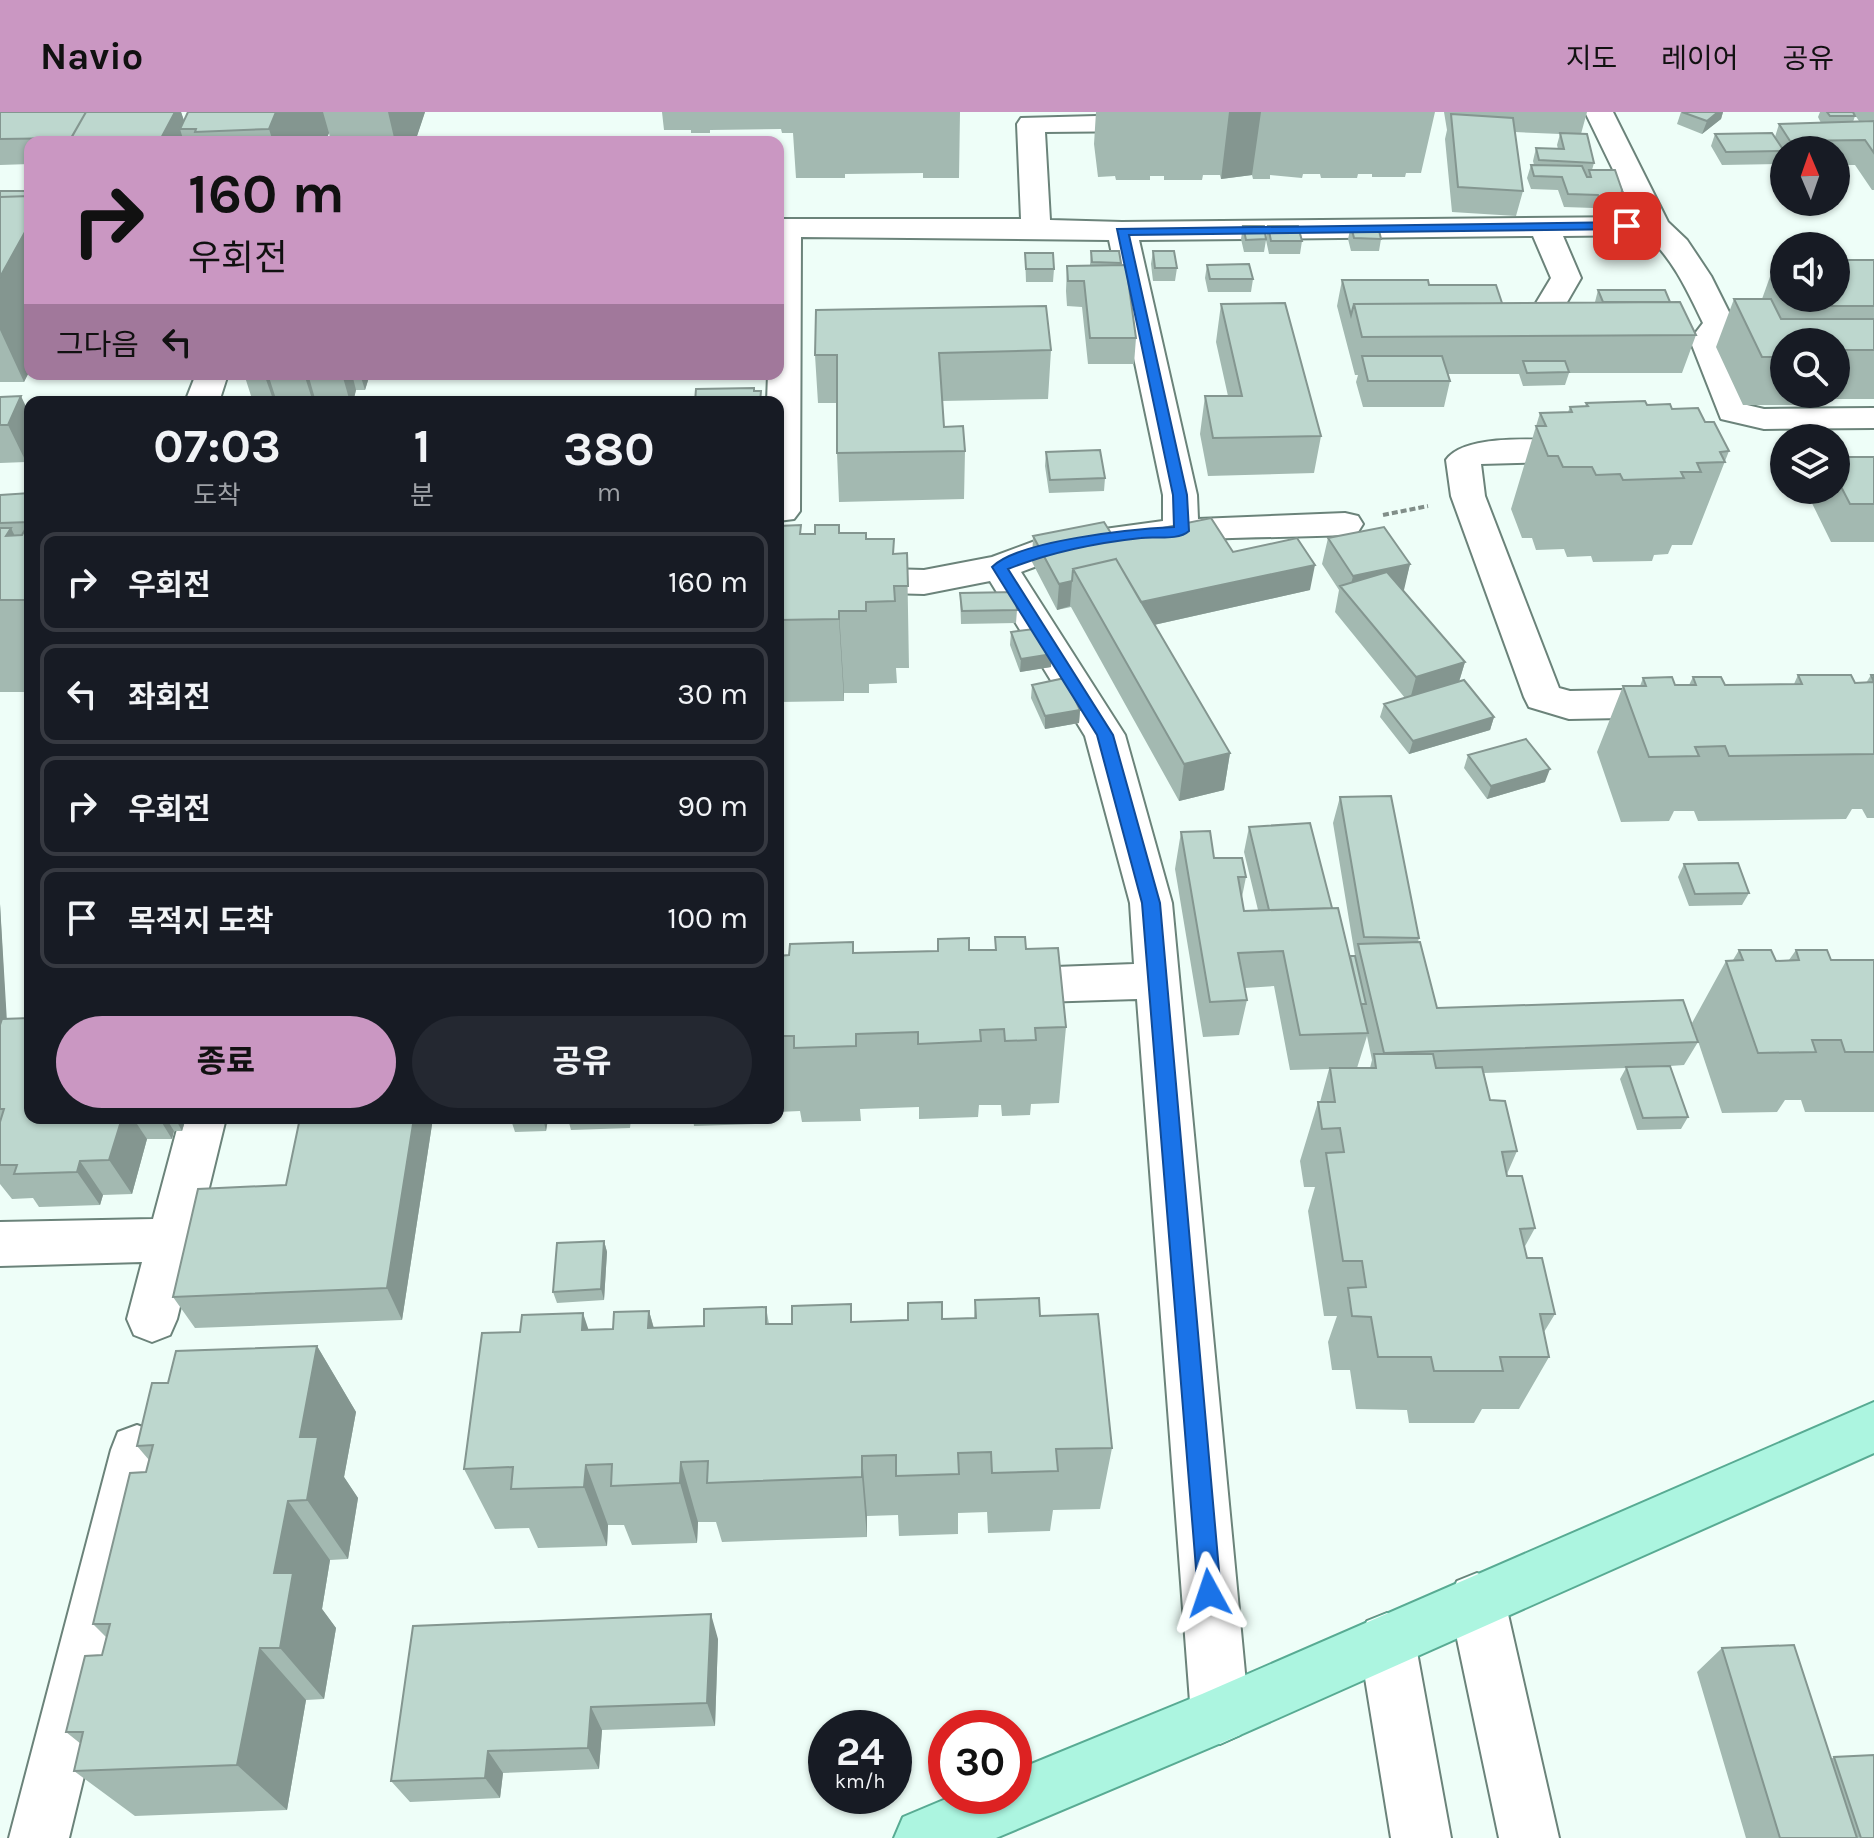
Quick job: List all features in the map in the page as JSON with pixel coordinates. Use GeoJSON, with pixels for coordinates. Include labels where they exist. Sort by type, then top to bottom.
{"type":"FeatureCollection","features":[{"type":"Feature","properties":{"kind":"main road"},"geometry":{"type":"LineString","coordinates":[[924,1838],[1220,1715],[1873,1429]]}},
{"type":"Feature","properties":{"kind":"street"},"geometry":{"type":"LineString","coordinates":[[1036,228],[1031,124],[1149,123],[1147,112]]}},
{"type":"Feature","properties":{"kind":"street"},"geometry":{"type":"LineString","coordinates":[[1599,112],[1655,226],[1676,246],[1696,276],[1719,324],[1706,340],[1733,412],[1764,419],[1874,418]]}},
{"type":"Feature","properties":{"kind":"street"},"geometry":{"type":"LineString","coordinates":[[784,228],[1122,231],[1655,226]]}},
{"type":"Feature","properties":{"kind":"street"},"geometry":{"type":"LineString","coordinates":[[1537,328],[1566,278],[1544,227]]}},
{"type":"Feature","properties":{"kind":"street"},"geometry":{"type":"LineString","coordinates":[[1122,231],[1180,495],[1181,531]]}},
{"type":"Feature","properties":{"kind":"street"},"geometry":{"type":"LineString","coordinates":[[784,273],[785,296],[800,336],[784,492]]}},
{"type":"Feature","properties":{"kind":"street"},"geometry":{"type":"LineString","coordinates":[[1626,451],[1478,452],[1463,460],[1468,496],[1543,697],[1569,705],[1706,703]]}},
{"type":"Feature","properties":{"kind":"street"},"geometry":{"type":"LineString","coordinates":[[784,578],[924,582],[1000,567],[1046,549],[1143,533],[1360,520]]}},
{"type":"Feature","properties":{"kind":"street"},"geometry":{"type":"LineString","coordinates":[[1000,567],[1105,735],[1151,903],[1220,1715]]}},
{"type":"Feature","properties":{"kind":"street"},"geometry":{"type":"LineString","coordinates":[[968,987],[1157,981]]}},
{"type":"Feature","properties":{"kind":"street"},"geometry":{"type":"LineString","coordinates":[[152,1319],[201,1124]]}},
{"type":"Feature","properties":{"kind":"street"},"geometry":{"type":"LineString","coordinates":[[0,1244],[172,1240]]}},
{"type":"Feature","properties":{"kind":"street"},"geometry":{"type":"LineString","coordinates":[[39,1838],[137,1450]]}},
{"type":"Feature","properties":{"kind":"street"},"geometry":{"type":"LineString","coordinates":[[1477,1601],[1529,1838]]}},
{"type":"Feature","properties":{"kind":"street"},"geometry":{"type":"LineString","coordinates":[[1387,1641],[1421,1838]]}},
{"type":"Feature","properties":{"kind":"path"},"geometry":{"type":"LineString","coordinates":[[1360,520],[1440,503]]}},
{"type":"Feature","properties":{"kind":"building"},"geometry":{"type":"Polygon","coordinates":[[[0,112],[86,112],[72,136],[0,139],[0,112]]]}},
{"type":"Feature","properties":{"kind":"building"},"geometry":{"type":"Polygon","coordinates":[[[86,112],[175,112],[162,136],[72,136],[86,112]]]}},
{"type":"Feature","properties":{"kind":"building"},"geometry":{"type":"Polygon","coordinates":[[[188,112],[276,112],[269,129],[195,132],[196,129],[180,129],[188,112]]]}},
{"type":"Feature","properties":{"kind":"building"},"geometry":{"type":"Polygon","coordinates":[[[1682,112],[1718,112],[1707,121],[1682,112]]]}},
{"type":"Feature","properties":{"kind":"building"},"geometry":{"type":"Polygon","coordinates":[[[1827,112],[1853,112],[1855,116],[1830,116],[1827,112]]]}},
{"type":"Feature","properties":{"kind":"building"},"geometry":{"type":"Polygon","coordinates":[[[1451,114],[1513,118],[1523,191],[1458,187],[1451,114]]]}},
{"type":"Feature","properties":{"kind":"building"},"geometry":{"type":"Polygon","coordinates":[[[1874,121],[1874,153],[1865,140],[1850,140],[1850,136],[1787,136],[1779,124],[1874,121]]]}},
{"type":"Feature","properties":{"kind":"building"},"geometry":{"type":"Polygon","coordinates":[[[1560,133],[1587,134],[1594,163],[1539,160],[1536,148],[1564,149],[1560,133]]]}},
{"type":"Feature","properties":{"kind":"building"},"geometry":{"type":"Polygon","coordinates":[[[1772,133],[1774,136],[1770,136],[1770,151],[1726,152],[1715,134],[1772,133]]]}},
{"type":"Feature","properties":{"kind":"building"},"geometry":{"type":"Polygon","coordinates":[[[1531,165],[1582,166],[1587,177],[1591,177],[1589,170],[1615,170],[1622,190],[1621,197],[1600,200],[1598,195],[1568,194],[1562,177],[1534,176],[1531,165]]]}},
{"type":"Feature","properties":{"kind":"building"},"geometry":{"type":"Polygon","coordinates":[[[0,191],[24,191],[24,196],[0,197],[0,191]]]}},
{"type":"Feature","properties":{"kind":"building"},"geometry":{"type":"Polygon","coordinates":[[[24,196],[24,234],[0,277],[0,197],[24,196]]]}},
{"type":"Feature","properties":{"kind":"building"},"geometry":{"type":"Polygon","coordinates":[[[1243,226],[1264,226],[1266,239],[1246,240],[1243,226]]]}},
{"type":"Feature","properties":{"kind":"building"},"geometry":{"type":"Polygon","coordinates":[[[1268,226],[1298,226],[1302,241],[1271,241],[1268,226]]]}},
{"type":"Feature","properties":{"kind":"building"},"geometry":{"type":"Polygon","coordinates":[[[1351,226],[1378,226],[1381,239],[1354,238],[1351,226]]]}},
{"type":"Feature","properties":{"kind":"building"},"geometry":{"type":"Polygon","coordinates":[[[1091,251],[1119,251],[1121,263],[1092,262],[1091,251]]]}},
{"type":"Feature","properties":{"kind":"building"},"geometry":{"type":"Polygon","coordinates":[[[1153,251],[1174,251],[1177,268],[1155,268],[1153,251]]]}},
{"type":"Feature","properties":{"kind":"building"},"geometry":{"type":"Polygon","coordinates":[[[1025,253],[1053,253],[1054,269],[1026,269],[1025,253]]]}},
{"type":"Feature","properties":{"kind":"building"},"geometry":{"type":"Polygon","coordinates":[[[1850,260],[1874,260],[1874,306],[1850,306],[1850,260]]]}},
{"type":"Feature","properties":{"kind":"building"},"geometry":{"type":"Polygon","coordinates":[[[1249,264],[1253,279],[1210,279],[1207,265],[1249,264]]]}},
{"type":"Feature","properties":{"kind":"building"},"geometry":{"type":"Polygon","coordinates":[[[1126,265],[1136,338],[1090,338],[1084,281],[1068,281],[1067,266],[1126,265]]]}},
{"type":"Feature","properties":{"kind":"building"},"geometry":{"type":"Polygon","coordinates":[[[1342,280],[1428,280],[1429,285],[1496,285],[1502,303],[1354,304],[1351,315],[1342,280]]]}},
{"type":"Feature","properties":{"kind":"building"},"geometry":{"type":"Polygon","coordinates":[[[1598,290],[1665,290],[1670,302],[1603,302],[1598,290]]]}},
{"type":"Feature","properties":{"kind":"building"},"geometry":{"type":"Polygon","coordinates":[[[1734,299],[1770,299],[1770,312],[1778,312],[1781,319],[1874,319],[1874,350],[1850,350],[1850,328],[1770,328],[1770,357],[1762,357],[1734,299]]]}},
{"type":"Feature","properties":{"kind":"building"},"geometry":{"type":"Polygon","coordinates":[[[1680,302],[1696,335],[1362,337],[1354,304],[1680,302]]]}},
{"type":"Feature","properties":{"kind":"building"},"geometry":{"type":"Polygon","coordinates":[[[1285,303],[1321,436],[1213,438],[1205,396],[1242,396],[1221,304],[1285,303]]]}},
{"type":"Feature","properties":{"kind":"building"},"geometry":{"type":"Polygon","coordinates":[[[1046,306],[1051,350],[939,353],[944,427],[963,426],[965,451],[837,453],[837,355],[815,355],[816,310],[1046,306]]]}},
{"type":"Feature","properties":{"kind":"building"},"geometry":{"type":"Polygon","coordinates":[[[1362,356],[1442,356],[1450,381],[1368,381],[1362,356]]]}},
{"type":"Feature","properties":{"kind":"building"},"geometry":{"type":"Polygon","coordinates":[[[1523,361],[1565,361],[1569,372],[1527,373],[1523,361]]]}},
{"type":"Feature","properties":{"kind":"building"},"geometry":{"type":"Polygon","coordinates":[[[754,388],[754,391],[761,391],[761,396],[695,396],[696,389],[754,388]]]}},
{"type":"Feature","properties":{"kind":"building"},"geometry":{"type":"Polygon","coordinates":[[[21,396],[8,425],[0,425],[0,397],[21,396]]]}},
{"type":"Feature","properties":{"kind":"building"},"geometry":{"type":"Polygon","coordinates":[[[1645,401],[1647,405],[1670,404],[1672,409],[1698,408],[1705,422],[1714,422],[1729,451],[1720,452],[1725,462],[1697,463],[1701,472],[1681,472],[1684,478],[1623,480],[1620,474],[1596,475],[1592,467],[1563,467],[1558,456],[1548,456],[1536,426],[1546,426],[1540,413],[1572,412],[1570,407],[1588,406],[1586,403],[1645,401]]]}},
{"type":"Feature","properties":{"kind":"building"},"geometry":{"type":"Polygon","coordinates":[[[1100,450],[1105,478],[1050,480],[1046,452],[1100,450]]]}},
{"type":"Feature","properties":{"kind":"building"},"geometry":{"type":"Polygon","coordinates":[[[1850,457],[1874,457],[1874,504],[1850,504],[1850,457]]]}},
{"type":"Feature","properties":{"kind":"building"},"geometry":{"type":"Polygon","coordinates":[[[24,493],[24,522],[0,523],[0,495],[24,493]]]}},
{"type":"Feature","properties":{"kind":"building"},"geometry":{"type":"Polygon","coordinates":[[[1211,518],[1233,552],[1297,538],[1315,565],[1141,602],[1116,559],[1073,569],[1072,581],[1059,584],[1033,536],[1104,522],[1114,538],[1211,518]]]}},
{"type":"Feature","properties":{"kind":"building"},"geometry":{"type":"Polygon","coordinates":[[[801,525],[800,534],[815,534],[815,525],[839,525],[839,533],[866,533],[866,539],[894,539],[893,554],[907,553],[908,586],[894,586],[895,601],[866,602],[866,611],[839,611],[839,619],[784,620],[784,526],[801,525]]]}},
{"type":"Feature","properties":{"kind":"building"},"geometry":{"type":"Polygon","coordinates":[[[1384,527],[1410,564],[1353,576],[1328,538],[1384,527]]]}},
{"type":"Feature","properties":{"kind":"building"},"geometry":{"type":"Polygon","coordinates":[[[0,528],[11,528],[6,536],[22,535],[24,532],[24,600],[0,600],[0,528]]]}},
{"type":"Feature","properties":{"kind":"building"},"geometry":{"type":"Polygon","coordinates":[[[1116,559],[1230,753],[1184,764],[1073,569],[1116,559]]]}},
{"type":"Feature","properties":{"kind":"building"},"geometry":{"type":"Polygon","coordinates":[[[1387,572],[1465,662],[1416,677],[1340,586],[1387,572]]]}},
{"type":"Feature","properties":{"kind":"building"},"geometry":{"type":"Polygon","coordinates":[[[1015,592],[1017,610],[962,611],[960,593],[1015,592]]]}},
{"type":"Feature","properties":{"kind":"building"},"geometry":{"type":"Polygon","coordinates":[[[1042,628],[1052,654],[1021,659],[1011,632],[1042,628]]]}},
{"type":"Feature","properties":{"kind":"building"},"geometry":{"type":"Polygon","coordinates":[[[1798,675],[1851,675],[1855,683],[1874,682],[1874,754],[1729,756],[1725,746],[1695,747],[1699,756],[1649,757],[1623,686],[1646,686],[1643,678],[1672,677],[1675,685],[1696,685],[1693,677],[1721,677],[1725,685],[1802,684],[1798,675]]]}},
{"type":"Feature","properties":{"kind":"building"},"geometry":{"type":"Polygon","coordinates":[[[1065,678],[1080,710],[1045,716],[1032,685],[1065,678]]]}},
{"type":"Feature","properties":{"kind":"building"},"geometry":{"type":"Polygon","coordinates":[[[1464,680],[1494,717],[1413,741],[1384,704],[1464,680]]]}},
{"type":"Feature","properties":{"kind":"building"},"geometry":{"type":"Polygon","coordinates":[[[1526,739],[1550,769],[1491,786],[1468,755],[1526,739]]]}},
{"type":"Feature","properties":{"kind":"building"},"geometry":{"type":"Polygon","coordinates":[[[1391,796],[1419,938],[1364,937],[1340,797],[1391,796]]]}},
{"type":"Feature","properties":{"kind":"building"},"geometry":{"type":"Polygon","coordinates":[[[1310,823],[1332,908],[1269,910],[1249,827],[1310,823]]]}},
{"type":"Feature","properties":{"kind":"building"},"geometry":{"type":"Polygon","coordinates":[[[1210,831],[1214,858],[1242,858],[1246,877],[1238,877],[1244,911],[1338,908],[1368,1033],[1300,1035],[1283,951],[1238,953],[1247,1000],[1210,1002],[1181,832],[1210,831]]]}},
{"type":"Feature","properties":{"kind":"building"},"geometry":{"type":"Polygon","coordinates":[[[1738,863],[1749,893],[1695,894],[1684,864],[1738,863]]]}},
{"type":"Feature","properties":{"kind":"building"},"geometry":{"type":"Polygon","coordinates":[[[995,937],[1025,937],[1026,949],[1058,948],[1066,1027],[1035,1028],[1036,1040],[1005,1041],[1004,1029],[980,1030],[981,1041],[918,1044],[918,1032],[856,1034],[856,1046],[794,1048],[794,1036],[784,1036],[784,955],[789,955],[790,944],[853,942],[853,953],[938,951],[938,939],[969,938],[969,950],[996,950],[995,937]]]}},
{"type":"Feature","properties":{"kind":"building"},"geometry":{"type":"Polygon","coordinates":[[[1420,942],[1437,1008],[1683,1000],[1698,1042],[1384,1053],[1358,944],[1420,942]]]}},
{"type":"Feature","properties":{"kind":"building"},"geometry":{"type":"Polygon","coordinates":[[[1739,950],[1771,950],[1776,961],[1799,960],[1796,950],[1827,950],[1831,960],[1874,960],[1874,1052],[1845,1052],[1841,1040],[1812,1040],[1816,1052],[1758,1053],[1726,961],[1743,960],[1739,950]]]}},
{"type":"Feature","properties":{"kind":"building"},"geometry":{"type":"Polygon","coordinates":[[[1350,956],[1355,956],[1366,1004],[1361,1004],[1350,956]]]}},
{"type":"Feature","properties":{"kind":"building"},"geometry":{"type":"Polygon","coordinates":[[[24,1018],[24,1124],[120,1124],[109,1160],[80,1161],[77,1172],[14,1174],[17,1165],[0,1165],[0,1122],[4,1109],[0,1109],[2,1019],[24,1018]]]}},
{"type":"Feature","properties":{"kind":"building"},"geometry":{"type":"Polygon","coordinates":[[[1374,1054],[1433,1054],[1436,1068],[1482,1067],[1490,1100],[1505,1101],[1517,1151],[1502,1152],[1507,1176],[1522,1176],[1535,1228],[1520,1229],[1527,1258],[1542,1258],[1555,1314],[1540,1314],[1549,1357],[1500,1357],[1503,1371],[1434,1371],[1431,1357],[1378,1357],[1371,1317],[1352,1316],[1348,1288],[1366,1287],[1362,1261],[1343,1261],[1326,1153],[1344,1152],[1340,1128],[1322,1129],[1318,1102],[1335,1102],[1330,1068],[1376,1068],[1374,1054]]]}},
{"type":"Feature","properties":{"kind":"building"},"geometry":{"type":"Polygon","coordinates":[[[1670,1066],[1688,1117],[1643,1118],[1626,1067],[1670,1066]]]}},
{"type":"Feature","properties":{"kind":"building"},"geometry":{"type":"Polygon","coordinates":[[[299,1124],[413,1124],[387,1288],[173,1297],[198,1189],[286,1185],[299,1124]]]}},
{"type":"Feature","properties":{"kind":"building"},"geometry":{"type":"Polygon","coordinates":[[[604,1241],[601,1289],[553,1292],[557,1243],[604,1241]]]}},
{"type":"Feature","properties":{"kind":"building"},"geometry":{"type":"Polygon","coordinates":[[[1039,1298],[1040,1316],[1098,1314],[1112,1448],[1056,1449],[1058,1471],[992,1473],[991,1452],[958,1453],[959,1474],[896,1476],[896,1455],[862,1456],[862,1477],[707,1483],[708,1461],[681,1462],[680,1483],[611,1486],[612,1464],[586,1465],[584,1487],[511,1489],[513,1467],[464,1469],[482,1333],[520,1332],[522,1315],[583,1313],[582,1330],[613,1329],[614,1312],[649,1311],[648,1328],[704,1326],[704,1309],[766,1307],[766,1324],[792,1324],[792,1306],[851,1304],[851,1322],[908,1320],[908,1303],[942,1302],[942,1319],[976,1318],[975,1300],[1039,1298]]]}},
{"type":"Feature","properties":{"kind":"building"},"geometry":{"type":"Polygon","coordinates":[[[317,1346],[300,1437],[318,1437],[307,1500],[288,1501],[274,1573],[293,1573],[280,1648],[260,1648],[237,1765],[74,1771],[83,1732],[66,1732],[85,1656],[102,1655],[110,1624],[93,1624],[130,1473],[146,1472],[153,1445],[137,1446],[152,1383],[168,1383],[176,1351],[317,1346]]]}},
{"type":"Feature","properties":{"kind":"building"},"geometry":{"type":"Polygon","coordinates":[[[711,1614],[707,1703],[591,1707],[588,1748],[488,1751],[485,1778],[391,1781],[413,1626],[711,1614]]]}},
{"type":"Feature","properties":{"kind":"building"},"geometry":{"type":"Polygon","coordinates":[[[1794,1645],[1857,1838],[1780,1838],[1722,1648],[1794,1645]]]}},
{"type":"Feature","properties":{"kind":"building"},"geometry":{"type":"Polygon","coordinates":[[[1874,1755],[1874,1838],[1861,1838],[1834,1757],[1874,1755]]]}},
{"type":"Feature","properties":{"kind":"route"},"geometry":{"type":"LineString","coordinates":[[1209,1593],[1151,903],[1105,735],[1000,567],[1046,549],[1143,533],[1181,531],[1180,495],[1122,231],[1627,226]]}}]}
